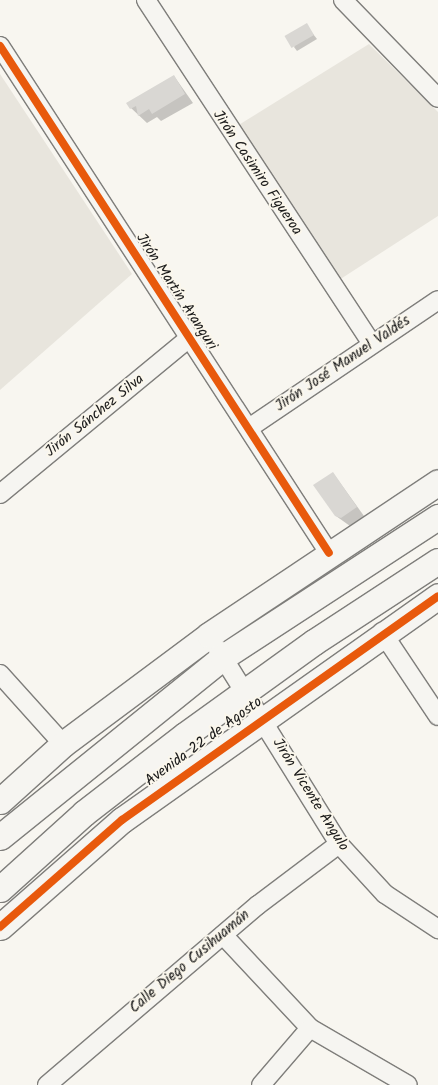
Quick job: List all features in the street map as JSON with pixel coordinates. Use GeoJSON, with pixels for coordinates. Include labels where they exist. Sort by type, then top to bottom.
{"type":"FeatureCollection","features":[{"type":"Feature","properties":{"kind":"street","name":"Jirón Casimiro Figueroa"},"geometry":{"type":"LineString","coordinates":[[146,0],[371,343]]}},
{"type":"Feature","properties":{"kind":"street"},"geometry":{"type":"LineString","coordinates":[[343,0],[438,98]]}},
{"type":"Feature","properties":{"kind":"street","name":"Jirón Martín Aranguri"},"geometry":{"type":"LineString","coordinates":[[0,46],[330,553]]}},
{"type":"Feature","properties":{"kind":"street","name":"Jirón José Manuel Valdés"},"geometry":{"type":"LineString","coordinates":[[249,428],[371,343],[438,300]]}},
{"type":"Feature","properties":{"kind":"street","name":"Jirón Sánchez Silva"},"geometry":{"type":"LineString","coordinates":[[0,494],[189,338]]}},
{"type":"Feature","properties":{"kind":"street"},"geometry":{"type":"LineString","coordinates":[[0,801],[63,744],[208,635],[438,482]]}},
{"type":"Feature","properties":{"kind":"street"},"geometry":{"type":"LineString","coordinates":[[0,837],[223,657],[438,517]]}},
{"type":"Feature","properties":{"kind":"street","name":"Avenida 22 de Agosto"},"geometry":{"type":"LineString","coordinates":[[0,889],[84,813],[245,692],[438,561]]}},
{"type":"Feature","properties":{"kind":"street","name":"Avenida 22 de Agosto"},"geometry":{"type":"LineString","coordinates":[[0,927],[122,820],[261,717],[382,632],[438,596]]}},
{"type":"Feature","properties":{"kind":"street"},"geometry":{"type":"LineString","coordinates":[[382,632],[438,716]]}},
{"type":"Feature","properties":{"kind":"street","name":"Jirón Vicente Angulo"},"geometry":{"type":"LineString","coordinates":[[208,635],[339,844],[386,894],[438,929]]}},
{"type":"Feature","properties":{"kind":"street"},"geometry":{"type":"LineString","coordinates":[[0,674],[63,744]]}},
{"type":"Feature","properties":{"kind":"street","name":"Calle Diego Cusihuamán"},"geometry":{"type":"LineString","coordinates":[[47,1085],[223,935],[339,844]]}},
{"type":"Feature","properties":{"kind":"street"},"geometry":{"type":"LineString","coordinates":[[223,935],[310,1028],[408,1085]]}},
{"type":"Feature","properties":{"kind":"street"},"geometry":{"type":"LineString","coordinates":[[261,1085],[310,1028]]}},
{"type":"Feature","properties":{"kind":"shaded area"},"geometry":{"type":"Polygon","coordinates":[[[369,44],[438,112],[438,216],[339,280],[237,126],[369,44]]]}},
{"type":"Feature","properties":{"kind":"shaded area"},"geometry":{"type":"Polygon","coordinates":[[[0,74],[132,274],[0,390],[0,74]]]}},
{"type":"Feature","properties":{"kind":"building"},"geometry":{"type":"Polygon","coordinates":[[[307,23],[314,35],[291,48],[284,36],[307,23]]]}},
{"type":"Feature","properties":{"kind":"building"},"geometry":{"type":"Polygon","coordinates":[[[174,75],[185,94],[152,114],[149,109],[138,116],[136,106],[130,109],[126,103],[174,75]]]}},
{"type":"Feature","properties":{"kind":"building"},"geometry":{"type":"Polygon","coordinates":[[[333,472],[357,507],[341,518],[335,516],[313,485],[333,472]]]}},
{"type":"Feature","properties":{"kind":"cycle path"},"geometry":{"type":"LineString","coordinates":[[0,46],[329,553]]}},
{"type":"Feature","properties":{"kind":"cycle path"},"geometry":{"type":"LineString","coordinates":[[0,927],[122,820],[438,596]]}}]}
